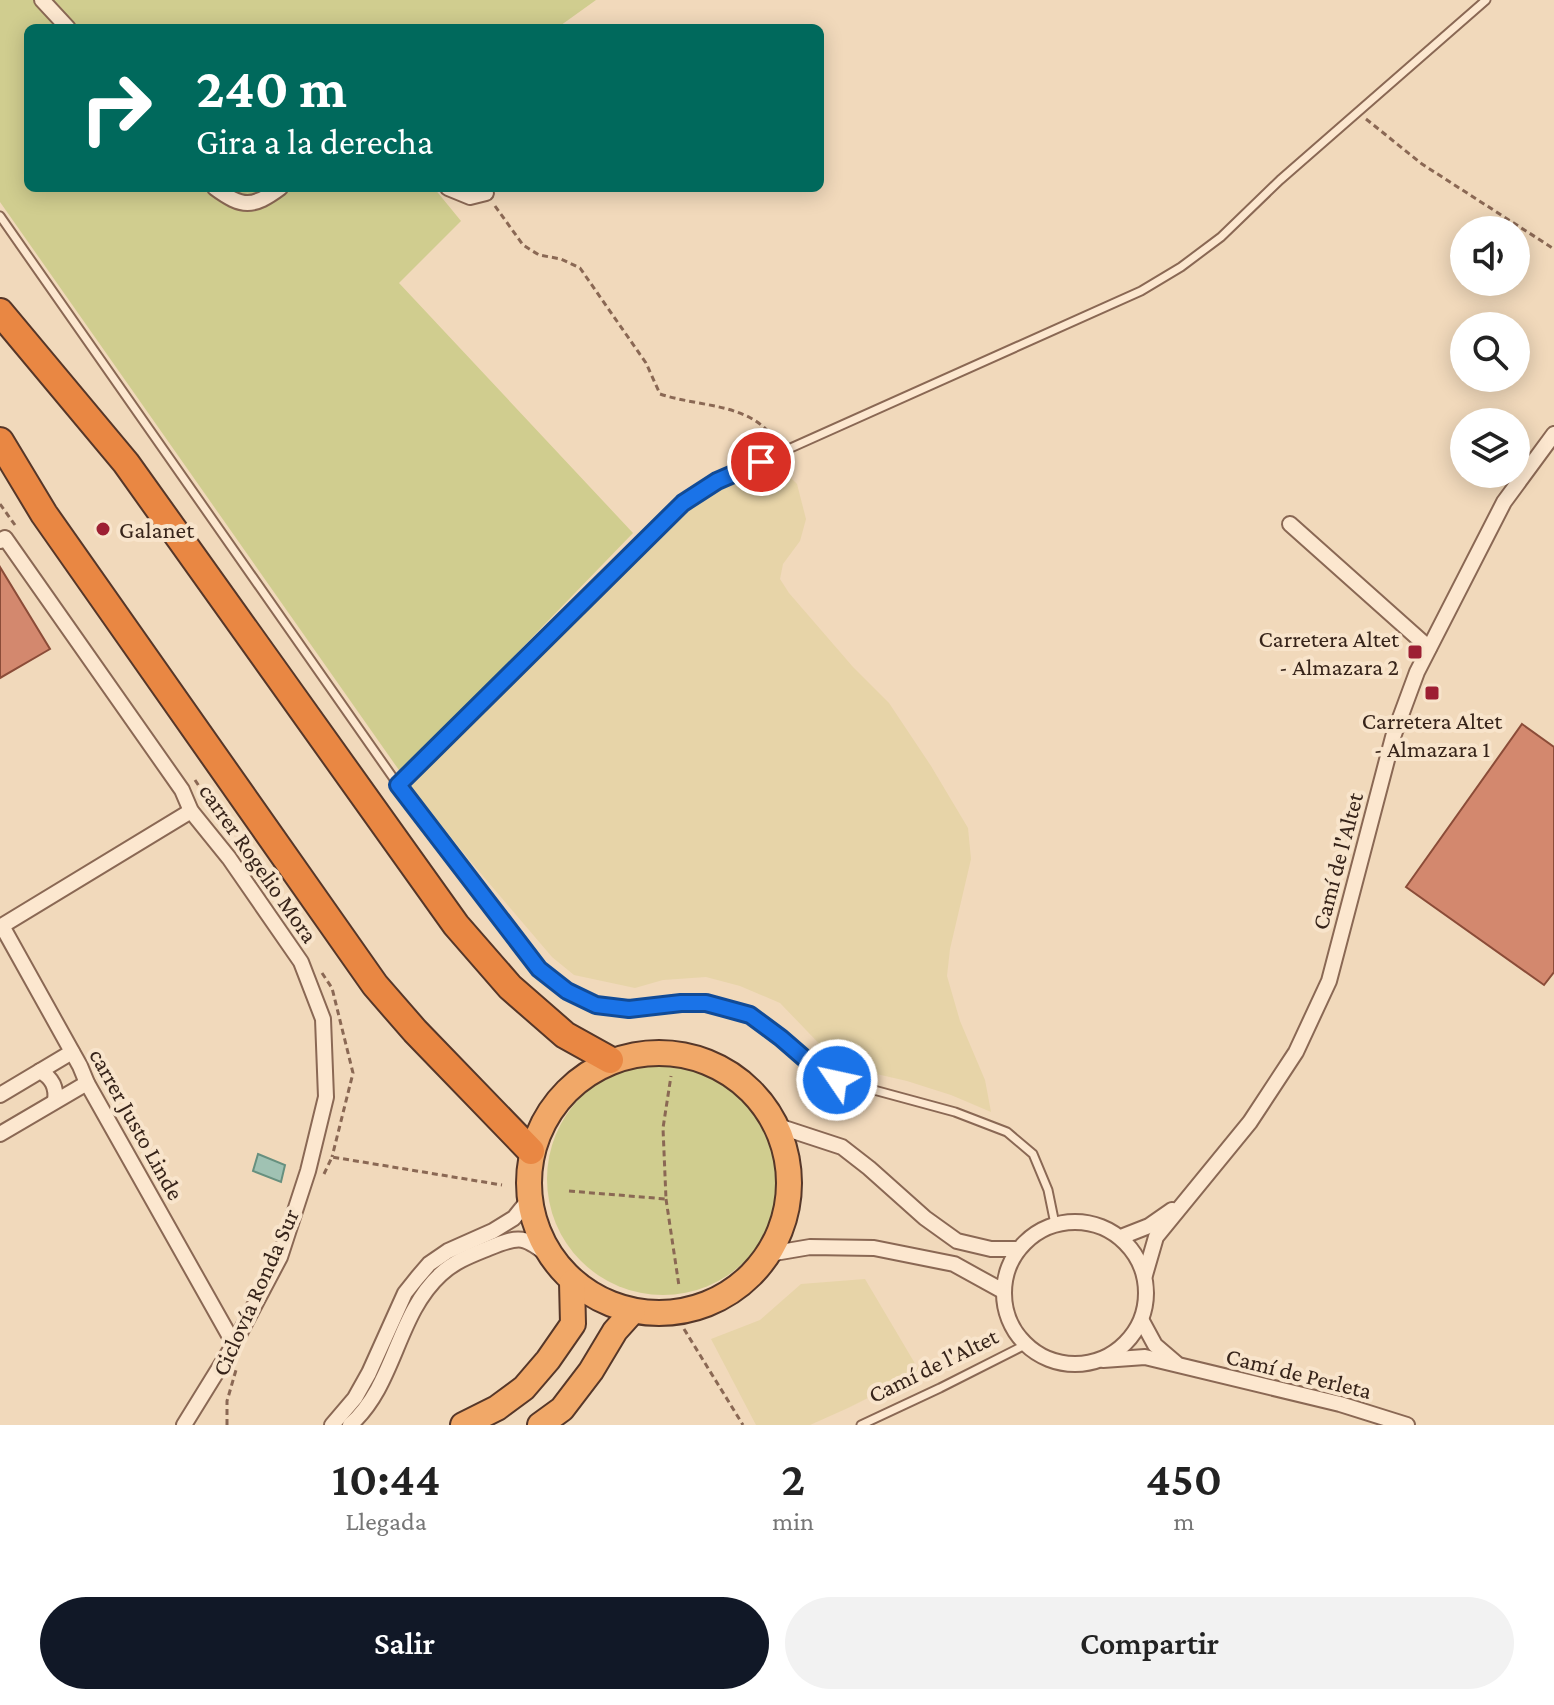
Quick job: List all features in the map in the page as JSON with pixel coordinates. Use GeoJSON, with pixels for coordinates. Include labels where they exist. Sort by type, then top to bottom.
{"type":"FeatureCollection","features":[{"type":"Feature","properties":{"kind":"highway"},"geometry":{"type":"LineString","coordinates":[[0,312],[126,463],[456,925],[510,987],[554,1026],[610,1060]]}},
{"type":"Feature","properties":{"kind":"highway"},"geometry":{"type":"LineString","coordinates":[[0,441],[44,514],[375,985],[531,1151]]}},
{"type":"Feature","properties":{"kind":"highway"},"geometry":{"type":"LineString","coordinates":[[659,1051],[707,1060],[749,1087],[778,1126],[789,1169],[786,1213],[769,1254],[743,1283],[710,1303],[672,1313],[633,1311],[601,1301],[572,1282],[550,1257],[527,1189],[531,1151],[547,1113],[575,1081],[610,1060],[659,1051]]}},
{"type":"Feature","properties":{"kind":"highway"},"geometry":{"type":"LineString","coordinates":[[463,1425],[497,1408],[524,1388],[548,1360],[573,1324],[572,1282]]}},
{"type":"Feature","properties":{"kind":"highway"},"geometry":{"type":"LineString","coordinates":[[540,1425],[562,1409],[591,1371],[615,1331],[633,1311]]}},
{"type":"Feature","properties":{"kind":"street"},"geometry":{"type":"LineString","coordinates":[[42,0],[64,24]]}},
{"type":"Feature","properties":{"kind":"street"},"geometry":{"type":"LineString","coordinates":[[221,192],[232,200],[249,204],[274,192]]}},
{"type":"Feature","properties":{"kind":"street"},"geometry":{"type":"LineString","coordinates":[[458,192],[470,197],[486,193]]}},
{"type":"Feature","properties":{"kind":"street","name":"Camí de l'Altet"},"geometry":{"type":"LineString","coordinates":[[1145,1275],[1156,1237],[1250,1122],[1296,1052],[1329,981],[1393,737],[1417,672],[1504,502],[1554,434]]}},
{"type":"Feature","properties":{"kind":"street"},"geometry":{"type":"LineString","coordinates":[[1290,524],[1429,648]]}},
{"type":"Feature","properties":{"kind":"street","name":"carrer Rogelio Mora"},"geometry":{"type":"LineString","coordinates":[[3,539],[182,790],[191,811],[229,858],[301,962],[323,1019],[326,1097],[308,1171],[280,1257],[234,1344],[184,1425]]}},
{"type":"Feature","properties":{"kind":"street"},"geometry":{"type":"LineString","coordinates":[[1,926],[191,811]]}},
{"type":"Feature","properties":{"kind":"street","name":"carrer Justo Linde"},"geometry":{"type":"LineString","coordinates":[[1,926],[234,1344]]}},
{"type":"Feature","properties":{"kind":"street"},"geometry":{"type":"LineString","coordinates":[[0,1095],[72,1052]]}},
{"type":"Feature","properties":{"kind":"street"},"geometry":{"type":"LineString","coordinates":[[40,1071],[52,1081],[57,1093],[55,1101]]}},
{"type":"Feature","properties":{"kind":"street"},"geometry":{"type":"LineString","coordinates":[[0,1134],[87,1083]]}},
{"type":"Feature","properties":{"kind":"street"},"geometry":{"type":"LineString","coordinates":[[778,1126],[842,1147],[925,1218],[957,1241],[991,1249],[1018,1249]]}},
{"type":"Feature","properties":{"kind":"street"},"geometry":{"type":"LineString","coordinates":[[332,1425],[355,1398],[405,1293],[429,1264],[514,1218],[530,1198]]}},
{"type":"Feature","properties":{"kind":"street"},"geometry":{"type":"LineString","coordinates":[[1121,1237],[1149,1226],[1186,1201]]}},
{"type":"Feature","properties":{"kind":"street"},"geometry":{"type":"LineString","coordinates":[[1078,1221],[1101,1225],[1121,1237],[1136,1254],[1145,1275],[1147,1298],[1142,1321],[1126,1344],[1103,1360],[1075,1365],[1048,1360],[1025,1345],[1012,1329],[1005,1311],[1003,1291],[1007,1269],[1018,1249],[1034,1234],[1055,1224],[1078,1221]]}},
{"type":"Feature","properties":{"kind":"street"},"geometry":{"type":"LineString","coordinates":[[350,1425],[377,1392],[407,1321],[423,1292],[442,1272],[462,1259],[518,1239],[532,1242],[550,1257]]}},
{"type":"Feature","properties":{"kind":"street"},"geometry":{"type":"LineString","coordinates":[[769,1254],[810,1247],[874,1248],[954,1264],[1003,1291]]}},
{"type":"Feature","properties":{"kind":"street"},"geometry":{"type":"LineString","coordinates":[[1142,1321],[1155,1345],[1180,1366]]}},
{"type":"Feature","properties":{"kind":"street","name":"Camí de Perleta"},"geometry":{"type":"LineString","coordinates":[[1103,1360],[1145,1357],[1340,1404],[1407,1425]]}},
{"type":"Feature","properties":{"kind":"lane"},"geometry":{"type":"LineString","coordinates":[[398,785],[683,503],[717,481],[1141,291],[1181,267],[1221,237],[1280,180],[1486,0]]}},
{"type":"Feature","properties":{"kind":"lane"},"geometry":{"type":"LineString","coordinates":[[0,216],[398,785],[539,969],[567,991],[596,1005],[629,1009],[706,1003],[750,1015],[811,1064],[837,1080],[955,1112],[1007,1132],[1033,1154],[1048,1190],[1055,1224]]}},
{"type":"Feature","properties":{"kind":"lane","name":"Camí de l'Altet"},"geometry":{"type":"LineString","coordinates":[[861,1425],[1025,1345]]}},
{"type":"Feature","properties":{"kind":"path"},"geometry":{"type":"LineString","coordinates":[[1358,112],[1422,164],[1554,249]]}},
{"type":"Feature","properties":{"kind":"path"},"geometry":{"type":"LineString","coordinates":[[486,193],[523,245],[539,255],[561,259],[580,268],[646,363],[660,394],[734,410],[757,420],[769,431],[782,452]]}},
{"type":"Feature","properties":{"kind":"path"},"geometry":{"type":"LineString","coordinates":[[671,1076],[663,1128],[666,1199],[679,1286]]}},
{"type":"Feature","properties":{"kind":"path"},"geometry":{"type":"LineString","coordinates":[[324,1174],[332,1157],[502,1185]]}},
{"type":"Feature","properties":{"kind":"path"},"geometry":{"type":"LineString","coordinates":[[569,1191],[666,1199]]}},
{"type":"Feature","properties":{"kind":"path"},"geometry":{"type":"LineString","coordinates":[[684,1329],[743,1425]]}},
{"type":"Feature","properties":{"kind":"path","name":"Ciclovía Ronda Sur"},"geometry":{"type":"LineString","coordinates":[[227,1425],[227,1401],[239,1361]]}},
{"type":"Feature","properties":{"kind":"shaded area"},"geometry":{"type":"Polygon","coordinates":[[[0,0],[596,0],[563,24],[24,24],[24,192],[437,192],[461,221],[399,283],[633,533],[401,773],[0,202],[0,0]]]}},
{"type":"Feature","properties":{"kind":"shaded area"},"geometry":{"type":"Polygon","coordinates":[[[780,467],[797,484],[806,519],[800,541],[783,564],[780,579],[853,667],[889,703],[968,828],[971,859],[950,949],[947,976],[960,1021],[985,1080],[991,1112],[951,1095],[872,1073],[833,1058],[780,1003],[740,986],[706,977],[663,980],[635,988],[574,975],[552,957],[411,787],[410,780],[678,514],[715,488],[756,469],[780,467]]]}},
{"type":"Feature","properties":{"kind":"shaded area"},"geometry":{"type":"Polygon","coordinates":[[[663,1063],[686,1065],[707,1072],[745,1097],[770,1135],[777,1156],[777,1202],[770,1223],[745,1261],[707,1286],[686,1293],[663,1295],[640,1293],[619,1286],[581,1261],[556,1223],[549,1202],[547,1179],[549,1156],[556,1135],[581,1097],[619,1072],[640,1065],[663,1063]]]}},
{"type":"Feature","properties":{"kind":"shaded area"},"geometry":{"type":"Polygon","coordinates":[[[258,1154],[285,1165],[281,1182],[253,1171],[258,1154]]]}},
{"type":"Feature","properties":{"kind":"shaded area"},"geometry":{"type":"Polygon","coordinates":[[[865,1279],[920,1372],[810,1425],[756,1425],[711,1339],[760,1320],[801,1284],[865,1279]]]}},
{"type":"Feature","properties":{"kind":"building"},"geometry":{"type":"Polygon","coordinates":[[[0,567],[50,649],[0,678],[0,567]]]}},
{"type":"Feature","properties":{"kind":"building"},"geometry":{"type":"Polygon","coordinates":[[[1522,724],[1554,747],[1554,972],[1544,985],[1406,887],[1522,724]]]}},
{"type":"Feature","properties":{"kind":"place","name":"Galanet"},"geometry":{"type":"Point","coordinates":[103,529]}},
{"type":"Feature","properties":{"kind":"place","name":"Carretera Altet - Almazara 2"},"geometry":{"type":"Point","coordinates":[1415,652]}},
{"type":"Feature","properties":{"kind":"place","name":"Carretera Altet - Almazara 1"},"geometry":{"type":"Point","coordinates":[1432,693]}},
{"type":"Feature","properties":{"kind":"route"},"geometry":{"type":"LineString","coordinates":[[761,462],[717,481],[683,503],[398,785],[539,969],[567,991],[596,1005],[629,1009],[706,1003],[750,1015],[811,1064],[837,1080]]}}]}
